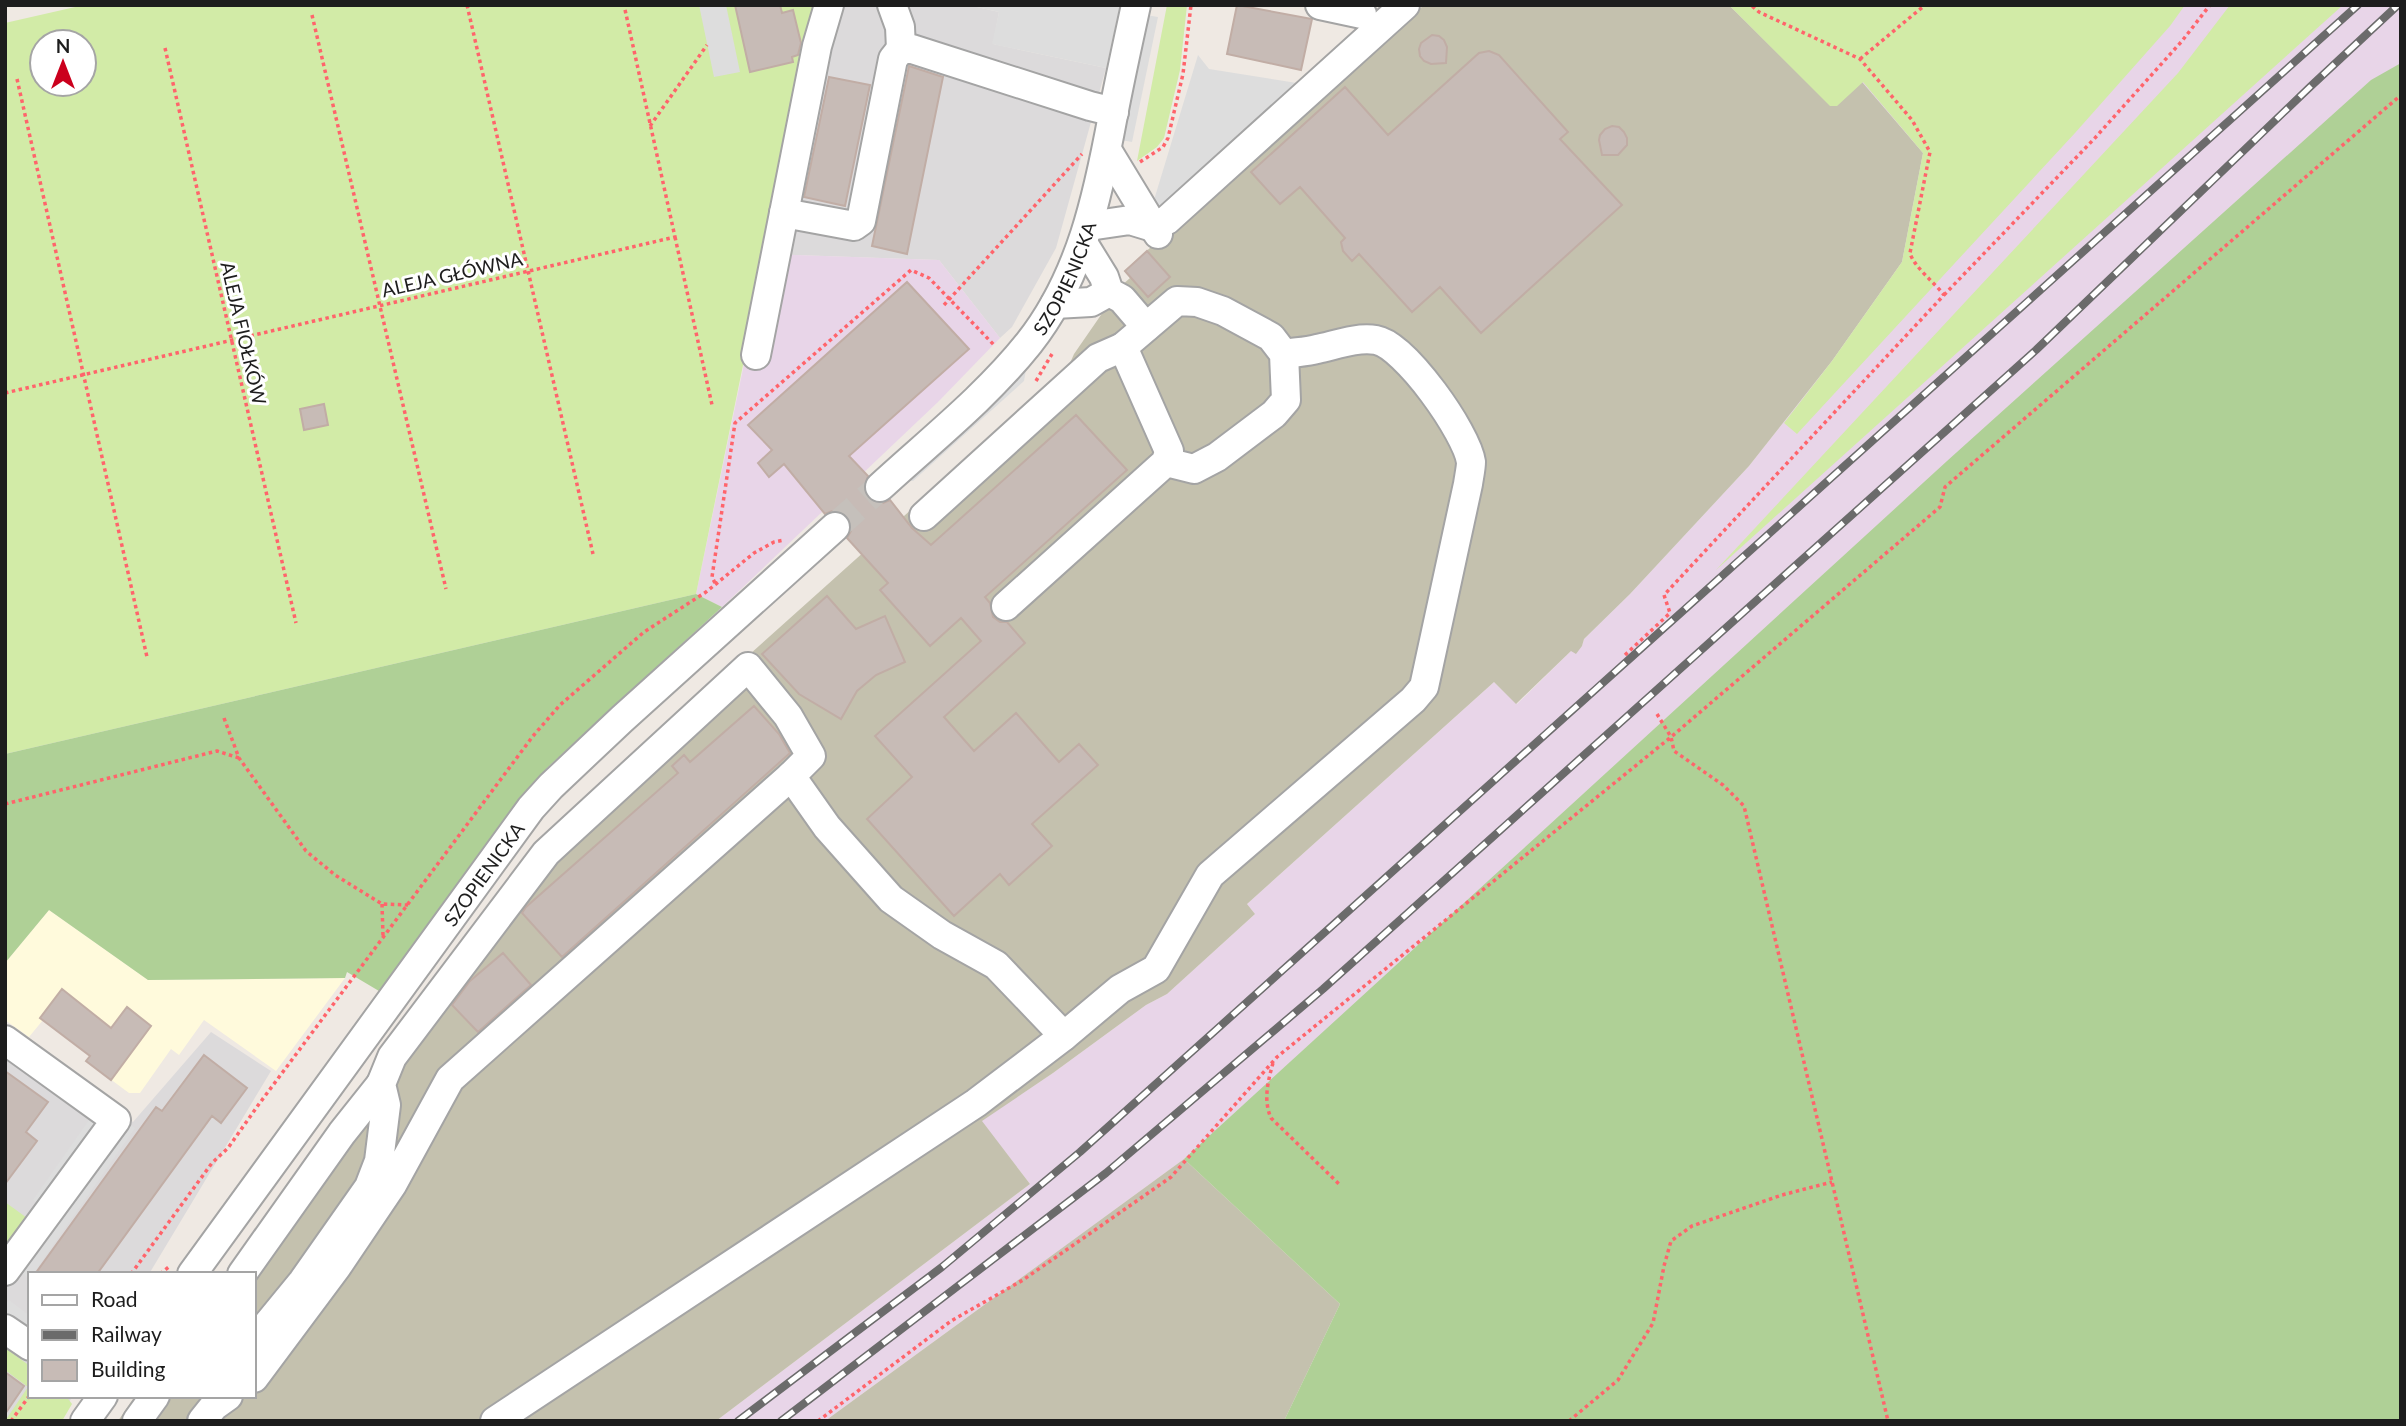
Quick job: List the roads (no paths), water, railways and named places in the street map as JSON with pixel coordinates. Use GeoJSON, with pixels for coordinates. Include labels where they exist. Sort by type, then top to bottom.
{"type":"FeatureCollection","features":[{"type":"Feature","properties":{"kind":"street"},"geometry":{"type":"LineString","coordinates":[[756,355],[817,46],[829,5]]}},
{"type":"Feature","properties":{"kind":"street"},"geometry":{"type":"LineString","coordinates":[[784,212],[854,226],[862,221],[893,59],[901,49],[900,27],[892,5]]}},
{"type":"Feature","properties":{"kind":"street","name":"SZOPIENICKA"},"geometry":{"type":"LineString","coordinates":[[880,487],[1003,372],[1029,342],[1055,304],[1086,235],[1095,151],[1114,112],[1136,5]]}},
{"type":"Feature","properties":{"kind":"street"},"geometry":{"type":"LineString","coordinates":[[1320,5],[1362,14]]}},
{"type":"Feature","properties":{"kind":"street"},"geometry":{"type":"LineString","coordinates":[[1157,232],[1405,5]]}},
{"type":"Feature","properties":{"kind":"street"},"geometry":{"type":"LineString","coordinates":[[901,49],[912,49],[1090,107],[1114,112]]}},
{"type":"Feature","properties":{"kind":"street"},"geometry":{"type":"LineString","coordinates":[[1095,151],[1157,232]]}},
{"type":"Feature","properties":{"kind":"street"},"geometry":{"type":"LineString","coordinates":[[1146,327],[1122,299],[1109,292],[1086,235],[1130,220],[1139,221],[1157,232]]}},
{"type":"Feature","properties":{"kind":"street"},"geometry":{"type":"LineString","coordinates":[[1055,304],[1091,302],[1109,292]]}},
{"type":"Feature","properties":{"kind":"street"},"geometry":{"type":"LineString","coordinates":[[924,516],[1098,358],[1123,347],[1177,301],[1197,302],[1223,311],[1270,337],[1284,354],[1286,400],[1274,414],[1217,457],[1194,469],[1166,462]]}},
{"type":"Feature","properties":{"kind":"street"},"geometry":{"type":"LineString","coordinates":[[495,1421],[976,1103],[1120,989],[1156,969],[1210,875],[1413,700],[1424,687],[1468,484],[1471,462],[1464,444],[1436,395],[1396,351],[1379,340],[1359,339],[1284,354]]}},
{"type":"Feature","properties":{"kind":"street"},"geometry":{"type":"LineString","coordinates":[[1006,606],[1166,462],[1169,451],[1123,347]]}},
{"type":"Feature","properties":{"kind":"street","name":"SZOPIENICKA"},"geometry":{"type":"LineString","coordinates":[[193,1272],[531,808],[622,719],[835,527]]}},
{"type":"Feature","properties":{"kind":"street"},"geometry":{"type":"LineString","coordinates":[[256,1339],[303,1281],[369,1187],[379,1161],[383,1094],[392,1057],[546,853],[748,667],[788,716],[811,756],[450,1079],[392,1185],[336,1268],[256,1375]]}},
{"type":"Feature","properties":{"kind":"street"},"geometry":{"type":"LineString","coordinates":[[791,776],[827,827],[891,900],[942,935],[996,965],[1064,1036]]}},
{"type":"Feature","properties":{"kind":"street"},"geometry":{"type":"LineString","coordinates":[[5,1040],[116,1120],[5,1271]]}},
{"type":"Feature","properties":{"kind":"street"},"geometry":{"type":"LineString","coordinates":[[383,1094],[427,1118]]}},
{"type":"Feature","properties":{"kind":"street"},"geometry":{"type":"LineString","coordinates":[[243,1272],[342,1133],[383,1094]]}},
{"type":"Feature","properties":{"kind":"street"},"geometry":{"type":"LineString","coordinates":[[5,1329],[28,1345]]}},
{"type":"Feature","properties":{"kind":"street"},"geometry":{"type":"LineString","coordinates":[[85,1421],[101,1398]]}},
{"type":"Feature","properties":{"kind":"street"},"geometry":{"type":"LineString","coordinates":[[137,1421],[154,1398]]}},
{"type":"Feature","properties":{"kind":"street"},"geometry":{"type":"LineString","coordinates":[[202,1421],[214,1406],[225,1398]]}},
{"type":"Feature","properties":{"kind":"tunnel"},"geometry":{"type":"LineString","coordinates":[[835,527],[880,487]]}},
{"type":"Feature","properties":{"kind":"railway"},"geometry":{"type":"LineString","coordinates":[[738,1421],[942,1267],[1080,1152],[2358,5]]}},
{"type":"Feature","properties":{"kind":"railway"},"geometry":{"type":"LineString","coordinates":[[781,1421],[1106,1173],[1323,989],[2036,350],[2398,5]]}}]}
